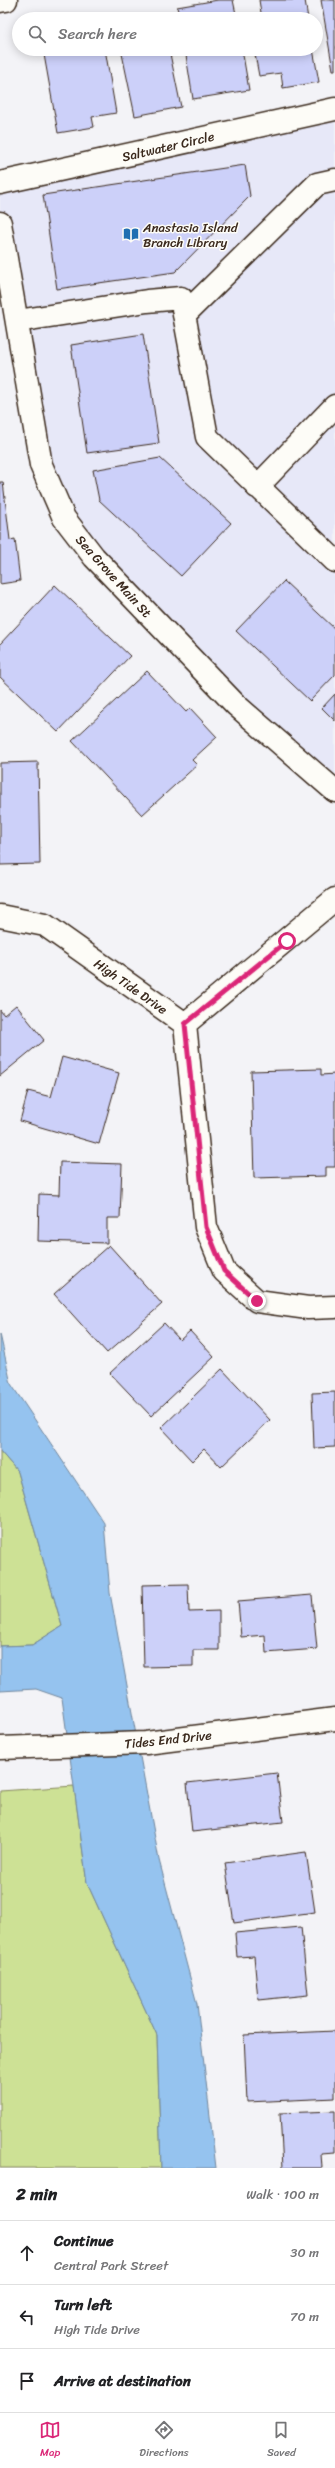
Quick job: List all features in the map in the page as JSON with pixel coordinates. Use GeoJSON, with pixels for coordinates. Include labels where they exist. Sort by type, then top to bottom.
{"type":"FeatureCollection","features":[{"type":"Feature","properties":{"kind":"street"},"geometry":{"type":"LineString","coordinates":[[0,1],[6,0]]}},
{"type":"Feature","properties":{"kind":"street","name":"Saltwater Circle"},"geometry":{"type":"LineString","coordinates":[[0,183],[335,109]]}},
{"type":"Feature","properties":{"kind":"street"},"geometry":{"type":"LineString","coordinates":[[184,315],[317,184],[335,180]]}},
{"type":"Feature","properties":{"kind":"street","name":"Sea Grove Main St"},"geometry":{"type":"LineString","coordinates":[[0,223],[41,465],[64,518],[94,558],[236,705],[335,791]]}},
{"type":"Feature","properties":{"kind":"street"},"geometry":{"type":"LineString","coordinates":[[16,321],[180,298],[207,437],[257,487],[334,557]]}},
{"type":"Feature","properties":{"kind":"street"},"geometry":{"type":"LineString","coordinates":[[257,487],[335,406]]}},
{"type":"Feature","properties":{"kind":"street"},"geometry":{"type":"LineString","coordinates":[[335,899],[185,1024],[206,1227],[224,1271],[257,1301],[308,1308],[335,1306]]}},
{"type":"Feature","properties":{"kind":"street","name":"High Tide Drive"},"geometry":{"type":"LineString","coordinates":[[0,916],[45,925],[185,1024]]}},
{"type":"Feature","properties":{"kind":"street","name":"Tides End Drive"},"geometry":{"type":"LineString","coordinates":[[0,1748],[146,1743],[335,1719]]}},
{"type":"Feature","properties":{"kind":"shaded area"},"geometry":{"type":"Polygon","coordinates":[[[335,109],[335,791],[94,557],[41,465],[0,223],[0,183],[335,109]]]}},
{"type":"Feature","properties":{"kind":"green space"},"geometry":{"type":"Polygon","coordinates":[[[0,1451],[18,1472],[62,1626],[32,1645],[0,1646],[0,1451]]]}},
{"type":"Feature","properties":{"kind":"green space"},"geometry":{"type":"Polygon","coordinates":[[[74,1786],[87,1883],[157,2035],[161,2168],[0,2168],[0,1791],[74,1786]]]}},
{"type":"Feature","properties":{"kind":"water"},"geometry":{"type":"Polygon","coordinates":[[[0,1334],[11,1384],[104,1523],[110,1593],[159,1860],[197,2004],[216,2168],[161,2168],[157,2035],[87,1883],[62,1698],[36,1689],[0,1691],[0,1646],[32,1645],[62,1626],[18,1472],[0,1451],[0,1334]]]}},
{"type":"Feature","properties":{"kind":"building"},"geometry":{"type":"Polygon","coordinates":[[[218,0],[233,0],[236,12],[178,12],[177,7],[218,0]]]}},
{"type":"Feature","properties":{"kind":"building"},"geometry":{"type":"Polygon","coordinates":[[[259,0],[305,0],[307,12],[261,12],[259,0]]]}},
{"type":"Feature","properties":{"kind":"building"},"geometry":{"type":"Polygon","coordinates":[[[321,0],[335,0],[335,70],[333,70],[321,0]]]}},
{"type":"Feature","properties":{"kind":"building"},"geometry":{"type":"Polygon","coordinates":[[[44,56],[106,56],[116,113],[92,117],[94,127],[58,133],[44,56]]]}},
{"type":"Feature","properties":{"kind":"building"},"geometry":{"type":"Polygon","coordinates":[[[122,56],[170,56],[181,107],[135,116],[122,56]]]}},
{"type":"Feature","properties":{"kind":"building"},"geometry":{"type":"Polygon","coordinates":[[[186,56],[243,56],[249,90],[193,99],[186,56]]]}},
{"type":"Feature","properties":{"kind":"building"},"geometry":{"type":"Polygon","coordinates":[[[255,56],[314,56],[319,82],[283,88],[281,73],[259,76],[255,56]]]}},
{"type":"Feature","properties":{"kind":"building","name":"Anastasia Island Branch Library"},"geometry":{"type":"Polygon","coordinates":[[[245,165],[250,196],[175,272],[57,289],[43,195],[245,165]]]}},
{"type":"Feature","properties":{"kind":"building"},"geometry":{"type":"Polygon","coordinates":[[[143,334],[159,443],[87,453],[71,345],[143,334]]]}},
{"type":"Feature","properties":{"kind":"building"},"geometry":{"type":"Polygon","coordinates":[[[160,458],[231,523],[181,576],[99,500],[93,470],[160,458]]]}},
{"type":"Feature","properties":{"kind":"building"},"geometry":{"type":"Polygon","coordinates":[[[0,482],[3,482],[10,540],[15,539],[20,581],[0,584],[0,482]]]}},
{"type":"Feature","properties":{"kind":"building"},"geometry":{"type":"Polygon","coordinates":[[[284,581],[335,629],[335,675],[310,701],[236,631],[284,581]]]}},
{"type":"Feature","properties":{"kind":"building"},"geometry":{"type":"Polygon","coordinates":[[[55,585],[130,656],[58,732],[0,677],[0,644],[55,585]]]}},
{"type":"Feature","properties":{"kind":"building"},"geometry":{"type":"Polygon","coordinates":[[[147,671],[186,712],[190,708],[217,737],[192,760],[197,765],[142,815],[72,741],[147,671]]]}},
{"type":"Feature","properties":{"kind":"building"},"geometry":{"type":"Polygon","coordinates":[[[335,694],[335,721],[322,708],[335,694]]]}},
{"type":"Feature","properties":{"kind":"building"},"geometry":{"type":"Polygon","coordinates":[[[38,762],[40,864],[0,865],[0,763],[38,762]]]}},
{"type":"Feature","properties":{"kind":"building"},"geometry":{"type":"Polygon","coordinates":[[[16,1005],[44,1040],[0,1076],[0,1010],[4,1015],[16,1005]]]}},
{"type":"Feature","properties":{"kind":"building"},"geometry":{"type":"Polygon","coordinates":[[[62,1057],[119,1073],[99,1144],[20,1121],[28,1091],[51,1097],[62,1057]]]}},
{"type":"Feature","properties":{"kind":"building"},"geometry":{"type":"Polygon","coordinates":[[[321,1069],[321,1075],[335,1074],[335,1167],[326,1167],[326,1176],[254,1178],[251,1071],[321,1069]]]}},
{"type":"Feature","properties":{"kind":"building"},"geometry":{"type":"Polygon","coordinates":[[[60,1162],[122,1164],[120,1218],[107,1218],[107,1243],[38,1241],[39,1194],[59,1195],[60,1162]]]}},
{"type":"Feature","properties":{"kind":"building"},"geometry":{"type":"Polygon","coordinates":[[[109,1245],[162,1304],[107,1353],[54,1294],[109,1245]]]}},
{"type":"Feature","properties":{"kind":"building"},"geometry":{"type":"Polygon","coordinates":[[[164,1323],[180,1340],[190,1331],[214,1357],[151,1416],[110,1373],[164,1323]]]}},
{"type":"Feature","properties":{"kind":"building"},"geometry":{"type":"Polygon","coordinates":[[[222,1369],[270,1420],[221,1467],[204,1449],[192,1461],[161,1428],[222,1369]]]}},
{"type":"Feature","properties":{"kind":"building"},"geometry":{"type":"Polygon","coordinates":[[[335,1392],[335,1447],[314,1448],[312,1393],[335,1392]]]}},
{"type":"Feature","properties":{"kind":"building"},"geometry":{"type":"Polygon","coordinates":[[[188,1584],[189,1612],[219,1611],[219,1650],[193,1650],[193,1666],[144,1667],[142,1585],[188,1584]]]}},
{"type":"Feature","properties":{"kind":"building"},"geometry":{"type":"Polygon","coordinates":[[[312,1595],[317,1649],[266,1653],[265,1635],[241,1637],[238,1601],[312,1595]]]}},
{"type":"Feature","properties":{"kind":"building"},"geometry":{"type":"Polygon","coordinates":[[[277,1773],[283,1822],[192,1832],[187,1783],[277,1773]]]}},
{"type":"Feature","properties":{"kind":"building"},"geometry":{"type":"Polygon","coordinates":[[[306,1852],[315,1912],[234,1923],[225,1863],[306,1852]]]}},
{"type":"Feature","properties":{"kind":"building"},"geometry":{"type":"Polygon","coordinates":[[[301,1927],[308,1995],[258,2000],[254,1956],[237,1957],[235,1933],[301,1927]]]}},
{"type":"Feature","properties":{"kind":"building"},"geometry":{"type":"Polygon","coordinates":[[[335,2031],[335,2098],[247,2102],[244,2035],[335,2031]]]}},
{"type":"Feature","properties":{"kind":"building"},"geometry":{"type":"Polygon","coordinates":[[[335,2111],[335,2153],[321,2154],[322,2168],[283,2168],[280,2113],[335,2111]]]}},
{"type":"Feature","properties":{"kind":"place","name":"Anastasia Island Branch Library"},"geometry":{"type":"Point","coordinates":[131,234]}},
{"type":"Feature","properties":{"kind":"route"},"geometry":{"type":"LineString","coordinates":[[257,1301],[224,1271],[206,1227],[185,1024],[287,941]]}}]}
